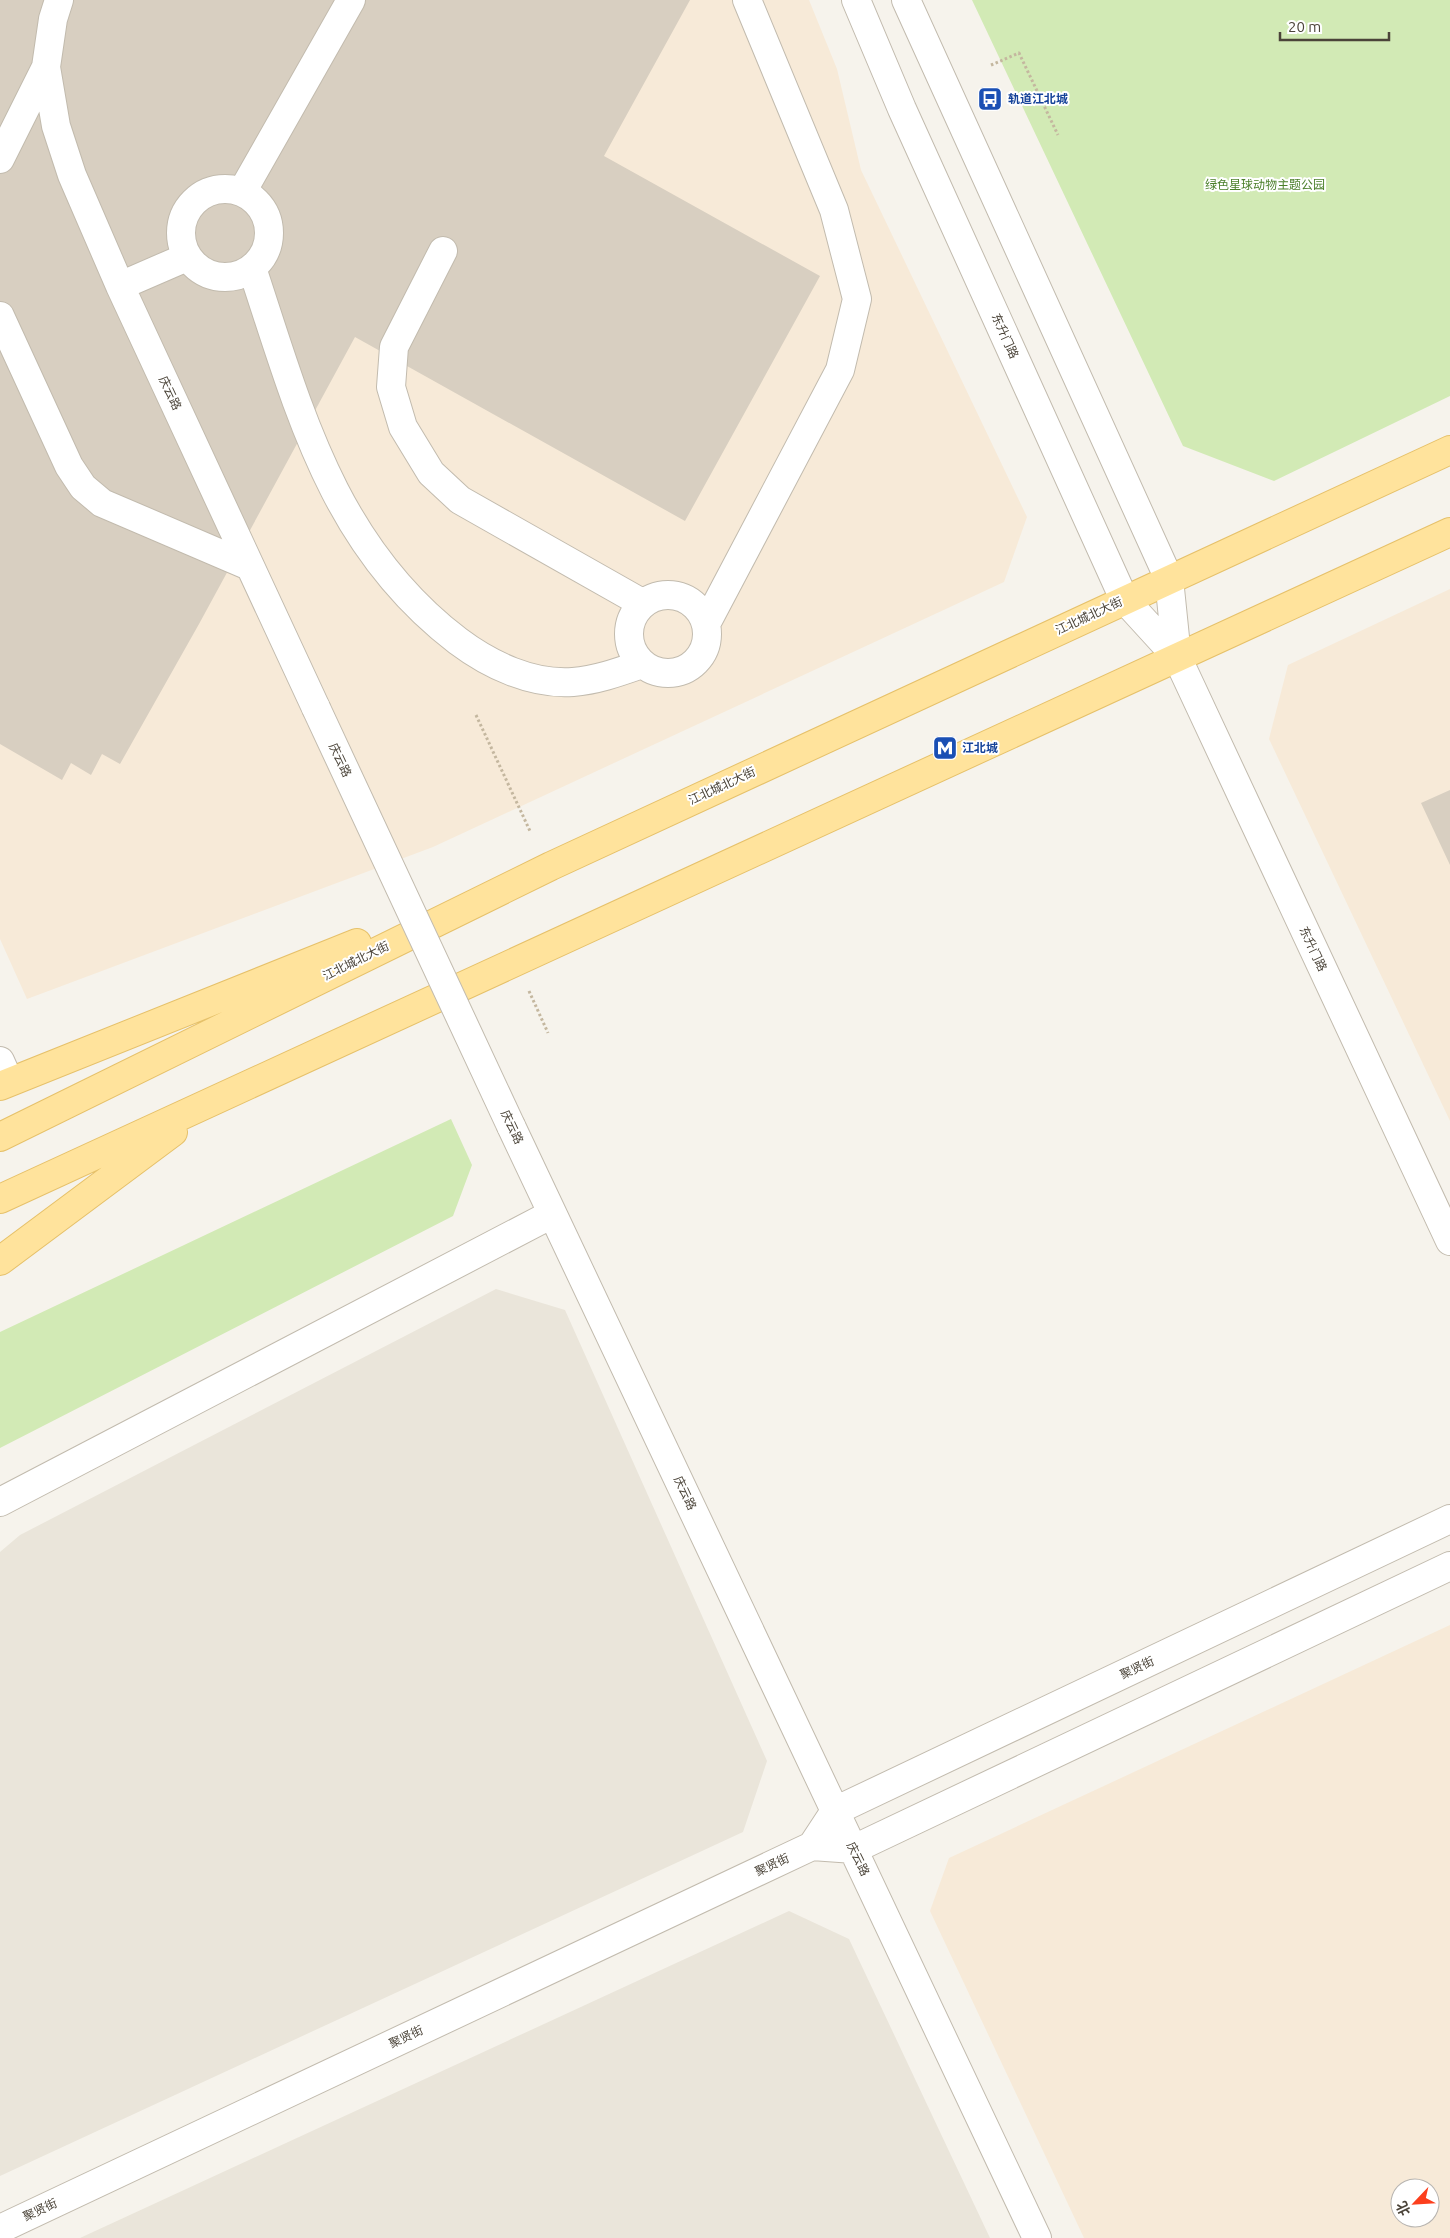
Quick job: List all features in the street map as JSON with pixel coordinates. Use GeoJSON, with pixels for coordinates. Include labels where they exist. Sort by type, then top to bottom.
{"type":"FeatureCollection","features":[{"type":"Feature","properties":{"kind":"main road","name":"江北城北大街"},"geometry":{"type":"LineString","coordinates":[[0,1137],[551,866],[1124,599],[1450,450]]}},
{"type":"Feature","properties":{"kind":"main road"},"geometry":{"type":"LineString","coordinates":[[0,1199],[1450,532]]}},
{"type":"Feature","properties":{"kind":"main road"},"geometry":{"type":"LineString","coordinates":[[3,1076],[551,866]]}},
{"type":"Feature","properties":{"kind":"main road"},"geometry":{"type":"LineString","coordinates":[[0,1262],[215,1101]]}},
{"type":"Feature","properties":{"kind":"street","name":"庆云路"},"geometry":{"type":"LineString","coordinates":[[59,0],[53,19],[46,67],[56,126],[72,176],[120,286],[552,1214],[1036,2238]]}},
{"type":"Feature","properties":{"kind":"street"},"geometry":{"type":"LineString","coordinates":[[242,192],[351,0]]}},
{"type":"Feature","properties":{"kind":"street"},"geometry":{"type":"LineString","coordinates":[[706,624],[840,370],[857,299],[834,210],[747,0]]}},
{"type":"Feature","properties":{"kind":"street","name":"东升门路"},"geometry":{"type":"LineString","coordinates":[[856,0],[902,109],[1124,599],[1177,657],[1450,1241]]}},
{"type":"Feature","properties":{"kind":"street","name":"东升门路"},"geometry":{"type":"LineString","coordinates":[[906,0],[1169,579],[1177,657]]}},
{"type":"Feature","properties":{"kind":"street"},"geometry":{"type":"LineString","coordinates":[[0,159],[46,67]]}},
{"type":"Feature","properties":{"kind":"street"},"geometry":{"type":"LineString","coordinates":[[229,188],[242,192],[255,201],[264,213],[269,228],[268,243],[263,257],[252,268],[239,276],[224,278],[208,275],[196,268],[187,257],[182,244],[181,230],[184,216],[191,204],[202,195],[214,189],[229,188]]}},
{"type":"Feature","properties":{"kind":"street"},"geometry":{"type":"LineString","coordinates":[[443,252],[394,347],[391,387],[403,427],[431,473],[460,500],[642,603]]}},
{"type":"Feature","properties":{"kind":"street"},"geometry":{"type":"LineString","coordinates":[[120,286],[187,257]]}},
{"type":"Feature","properties":{"kind":"street"},"geometry":{"type":"LineString","coordinates":[[252,268],[293,392],[317,457],[349,519],[389,574],[434,622],[479,657],[524,677],[571,682],[604,677],[642,664]]}},
{"type":"Feature","properties":{"kind":"street"},"geometry":{"type":"LineString","coordinates":[[0,316],[69,466],[83,487],[102,503],[249,566]]}},
{"type":"Feature","properties":{"kind":"street"},"geometry":{"type":"LineString","coordinates":[[667,594],[680,596],[692,602],[701,613],[706,624],[707,637],[705,648],[698,660],[688,668],[677,672],[665,673],[653,670],[642,664],[634,653],[629,640],[629,627],[634,614],[642,603],[654,596],[667,594]]}},
{"type":"Feature","properties":{"kind":"street"},"geometry":{"type":"LineString","coordinates":[[0,1502],[552,1214]]}},
{"type":"Feature","properties":{"kind":"street","name":"聚贤街"},"geometry":{"type":"LineString","coordinates":[[835,1811],[1450,1519]]}},
{"type":"Feature","properties":{"kind":"street"},"geometry":{"type":"LineString","coordinates":[[835,1811],[812,1846],[854,1850],[1450,1566]]}},
{"type":"Feature","properties":{"kind":"street","name":"聚贤街"},"geometry":{"type":"LineString","coordinates":[[0,2229],[812,1846]]}},
{"type":"Feature","properties":{"kind":"path"},"geometry":{"type":"LineString","coordinates":[[991,65],[1019,53],[1058,135]]}},
{"type":"Feature","properties":{"kind":"path"},"geometry":{"type":"LineString","coordinates":[[476,715],[530,831]]}},
{"type":"Feature","properties":{"kind":"path"},"geometry":{"type":"LineString","coordinates":[[515,961],[548,1033]]}},
{"type":"Feature","properties":{"kind":"shaded area"},"geometry":{"type":"Polygon","coordinates":[[[0,0],[809,0],[837,69],[861,170],[1027,517],[1004,582],[433,847],[27,999],[0,939],[0,0]]]}},
{"type":"Feature","properties":{"kind":"shaded area"},"geometry":{"type":"Polygon","coordinates":[[[1450,589],[1450,1121],[1269,739],[1288,665],[1450,589]]]}},
{"type":"Feature","properties":{"kind":"shaded area"},"geometry":{"type":"Polygon","coordinates":[[[496,1289],[565,1310],[767,1761],[743,1832],[0,2176],[0,1552],[20,1535],[496,1289]]]}},
{"type":"Feature","properties":{"kind":"shaded area"},"geometry":{"type":"Polygon","coordinates":[[[1450,1625],[1450,2238],[1084,2238],[930,1911],[949,1858],[1450,1625]]]}},
{"type":"Feature","properties":{"kind":"shaded area"},"geometry":{"type":"Polygon","coordinates":[[[789,1911],[849,1939],[990,2238],[80,2238],[789,1911]]]}},
{"type":"Feature","properties":{"kind":"green space","name":"绿色星球动物主题公园"},"geometry":{"type":"Polygon","coordinates":[[[972,0],[1450,0],[1450,396],[1274,481],[1183,446],[972,0]]]}},
{"type":"Feature","properties":{"kind":"green space"},"geometry":{"type":"Polygon","coordinates":[[[451,1119],[472,1165],[453,1216],[0,1448],[0,1332],[451,1119]]]}},
{"type":"Feature","properties":{"kind":"building"},"geometry":{"type":"Polygon","coordinates":[[[0,0],[690,0],[604,156],[820,276],[685,521],[355,337],[199,624],[120,764],[102,754],[91,775],[71,763],[62,780],[0,744],[0,0]]]}},
{"type":"Feature","properties":{"kind":"building"},"geometry":{"type":"Polygon","coordinates":[[[1450,790],[1450,865],[1421,803],[1450,790]]]}},
{"type":"Feature","properties":{"kind":"place","name":"轨道江北城"},"geometry":{"type":"Point","coordinates":[990,99]}},
{"type":"Feature","properties":{"kind":"place","name":"江北城"},"geometry":{"type":"Point","coordinates":[945,748]}}]}
